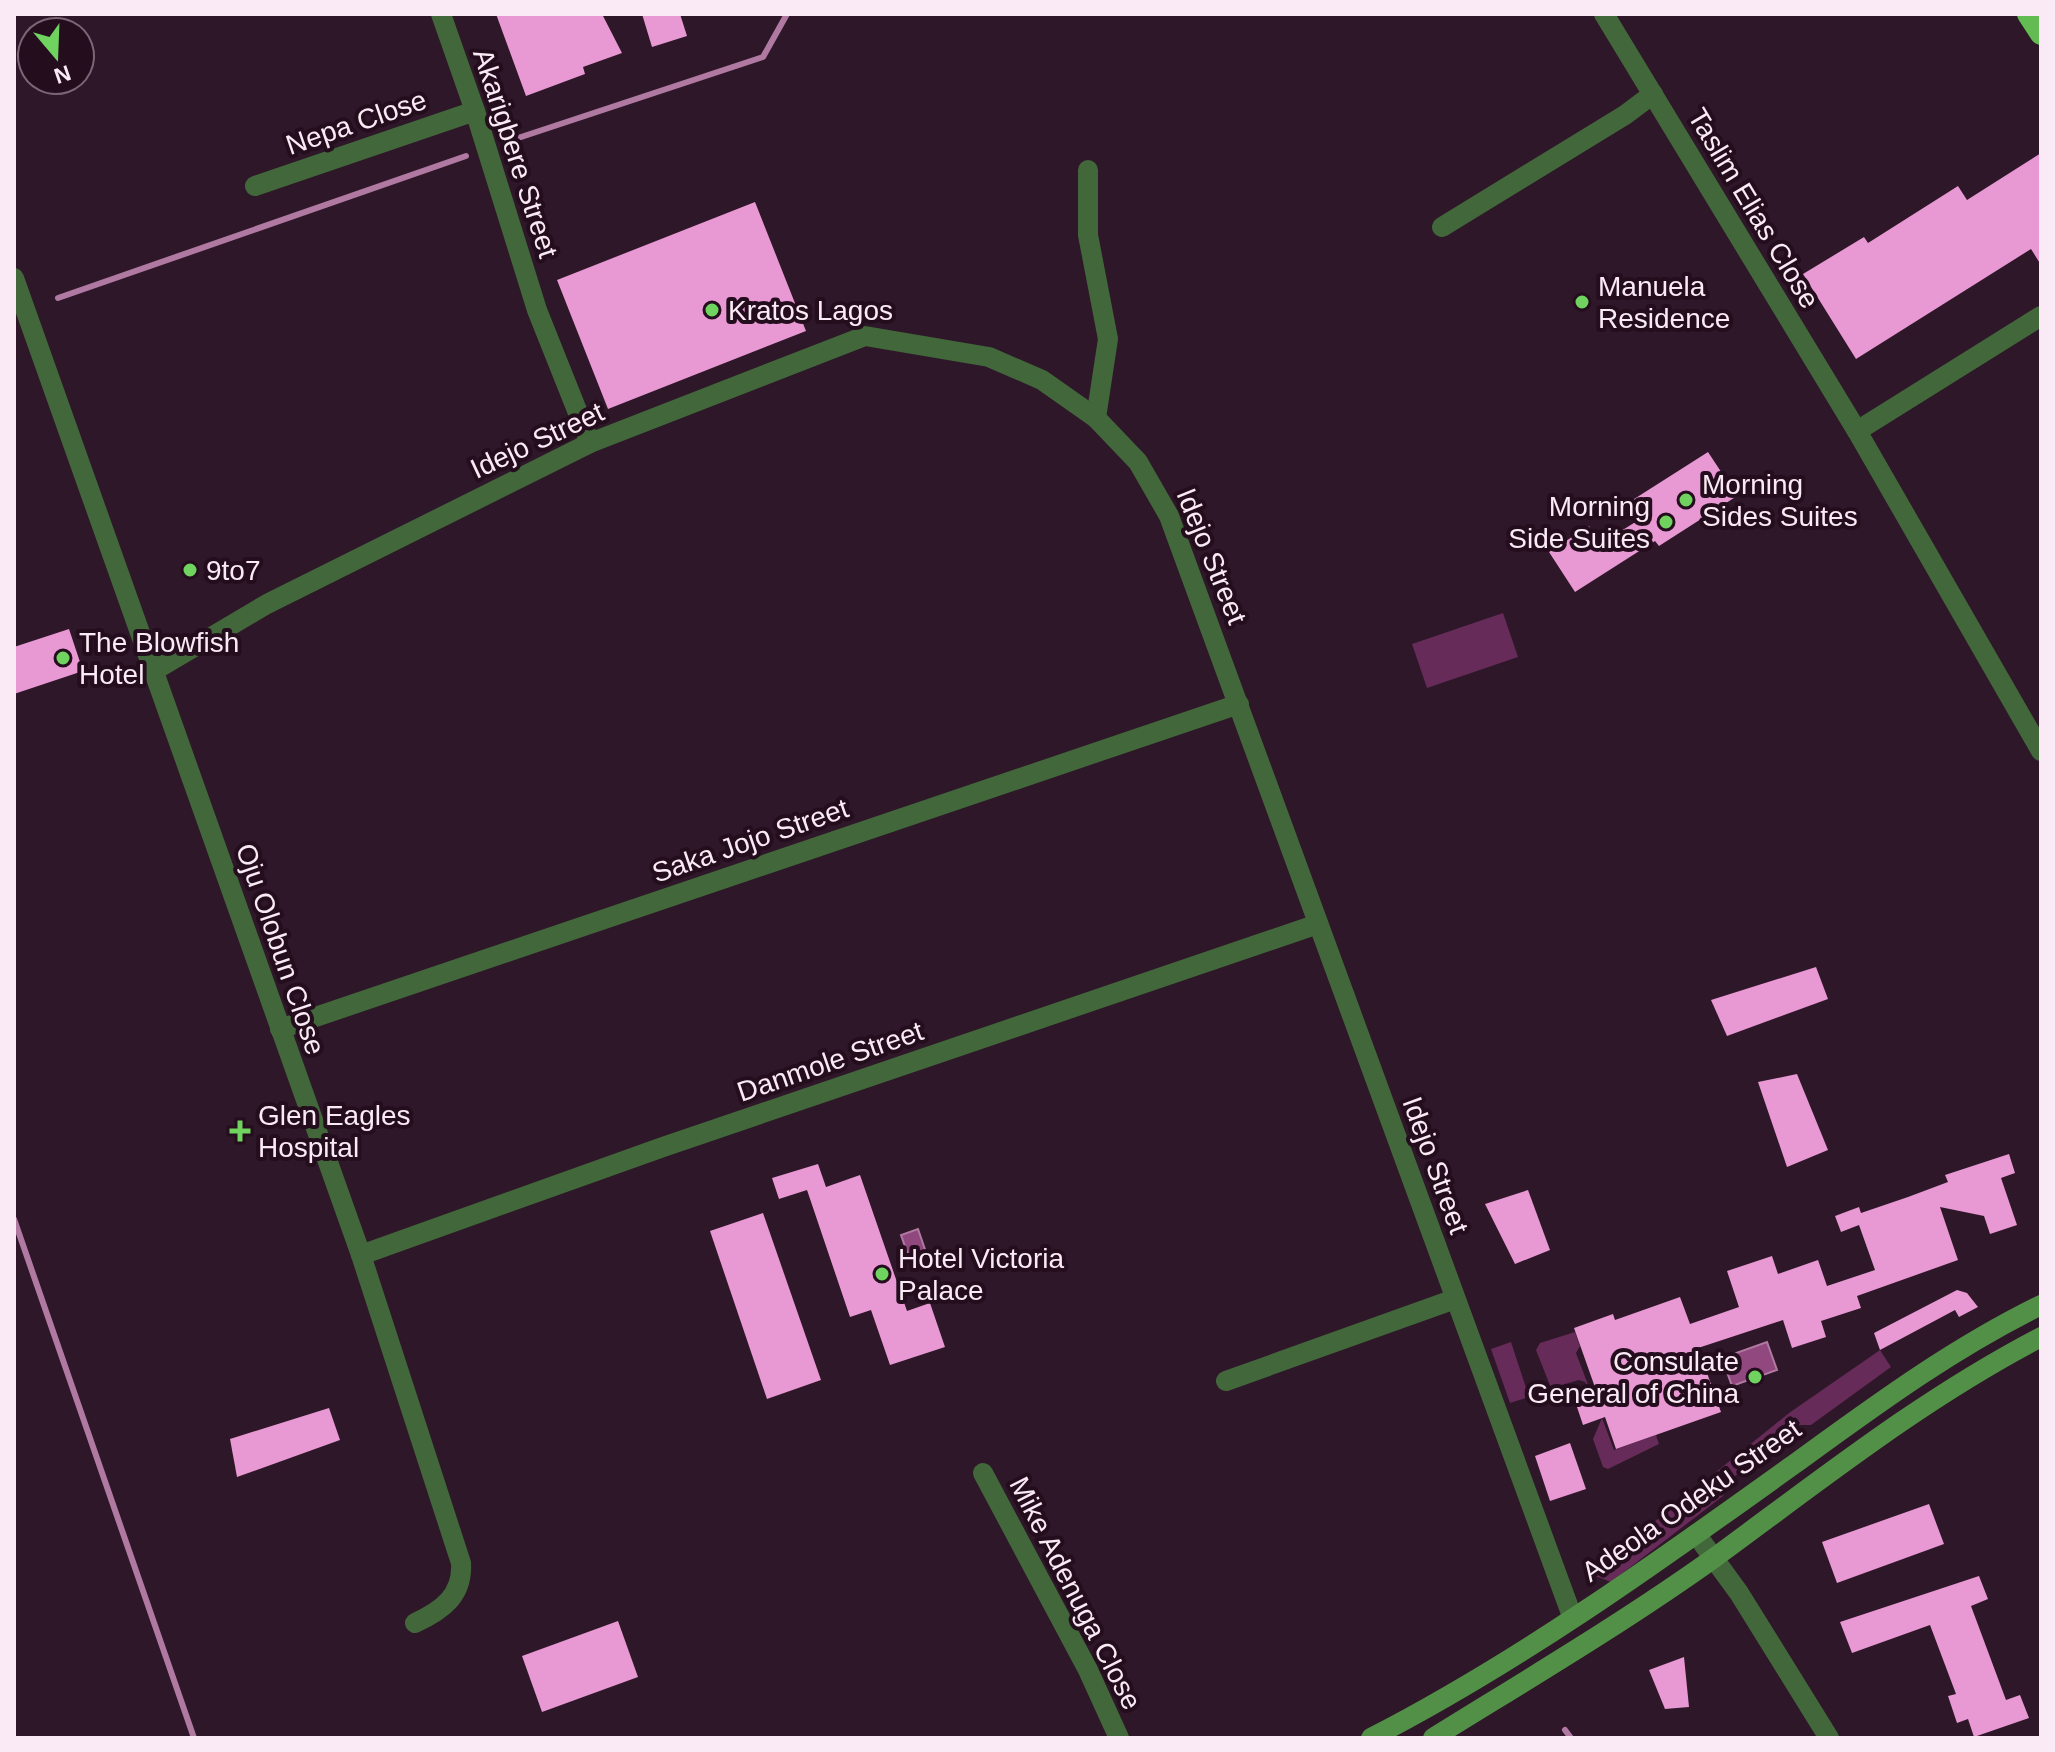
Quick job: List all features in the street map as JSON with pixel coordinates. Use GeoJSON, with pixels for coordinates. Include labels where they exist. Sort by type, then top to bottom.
{"type":"FeatureCollection","features":[{"type":"Feature","properties":{"kind":"highway"},"geometry":{"type":"LineString","coordinates":[[2028,14],[2041,34]]}},
{"type":"Feature","properties":{"kind":"main road","name":"Adeola Odeku Street"},"geometry":{"type":"LineString","coordinates":[[1371,1738],[1485,1673],[1696,1534],[1933,1365],[2041,1305]]}},
{"type":"Feature","properties":{"kind":"main road","name":"Adeola Odeku Street"},"geometry":{"type":"LineString","coordinates":[[1433,1738],[1596,1639],[1713,1558],[1885,1430],[1957,1383],[2041,1337]]}},
{"type":"Feature","properties":{"kind":"street","name":"Akarigbere Street"},"geometry":{"type":"LineString","coordinates":[[441,14],[475,111],[537,310],[590,443]]}},
{"type":"Feature","properties":{"kind":"street","name":"Taslim Elias Close"},"geometry":{"type":"LineString","coordinates":[[1604,14],[1857,431],[2041,751]]}},
{"type":"Feature","properties":{"kind":"street"},"geometry":{"type":"LineString","coordinates":[[1442,227],[1625,115],[1653,94]]}},
{"type":"Feature","properties":{"kind":"street","name":"Nepa Close"},"geometry":{"type":"LineString","coordinates":[[255,186],[475,111]]}},
{"type":"Feature","properties":{"kind":"street"},"geometry":{"type":"LineString","coordinates":[[1088,170],[1088,235],[1108,339],[1096,418]]}},
{"type":"Feature","properties":{"kind":"street","name":"Oju Olobun Close"},"geometry":{"type":"LineString","coordinates":[[14,278],[361,1255],[461,1563],[462,1581],[453,1596],[437,1613],[415,1623]]}},
{"type":"Feature","properties":{"kind":"street"},"geometry":{"type":"LineString","coordinates":[[1857,431],[2041,316]]}},
{"type":"Feature","properties":{"kind":"street","name":"Idejo Street"},"geometry":{"type":"LineString","coordinates":[[152,672],[267,604],[590,443],[865,336],[989,357],[1042,380],[1096,418],[1138,462],[1169,516],[1572,1616]]}},
{"type":"Feature","properties":{"kind":"street","name":"Saka Jojo Street"},"geometry":{"type":"LineString","coordinates":[[280,1029],[1239,704]]}},
{"type":"Feature","properties":{"kind":"street","name":"Danmole Street"},"geometry":{"type":"LineString","coordinates":[[361,1255],[663,1147],[1318,924]]}},
{"type":"Feature","properties":{"kind":"street"},"geometry":{"type":"LineString","coordinates":[[1226,1381],[1455,1299]]}},
{"type":"Feature","properties":{"kind":"street","name":"Mike Adenuga Close"},"geometry":{"type":"LineString","coordinates":[[983,1473],[1119,1738]]}},
{"type":"Feature","properties":{"kind":"street"},"geometry":{"type":"LineString","coordinates":[[1696,1534],[1829,1738]]}},
{"type":"Feature","properties":{"kind":"shaded area"},"geometry":{"type":"Polygon","coordinates":[[[1503,613],[1518,657],[1427,688],[1412,644],[1503,613]]]}},
{"type":"Feature","properties":{"kind":"shaded area"},"geometry":{"type":"Polygon","coordinates":[[[918,1229],[929,1261],[912,1266],[901,1235],[918,1229]]]}},
{"type":"Feature","properties":{"kind":"shaded area"},"geometry":{"type":"Polygon","coordinates":[[[1575,1332],[1580,1346],[1576,1353],[1592,1395],[1585,1382],[1579,1380],[1551,1388],[1536,1350],[1540,1343],[1575,1332]]]}},
{"type":"Feature","properties":{"kind":"shaded area"},"geometry":{"type":"Polygon","coordinates":[[[1511,1342],[1529,1397],[1510,1403],[1491,1349],[1511,1342]]]}},
{"type":"Feature","properties":{"kind":"shaded area"},"geometry":{"type":"Polygon","coordinates":[[[1767,1342],[1777,1370],[1732,1386],[1722,1358],[1767,1342]]]}},
{"type":"Feature","properties":{"kind":"shaded area"},"geometry":{"type":"Polygon","coordinates":[[[1880,1350],[1891,1367],[1811,1425],[1798,1425],[1735,1476],[1723,1496],[1611,1582],[1590,1574],[1789,1413],[1880,1350]]]}},
{"type":"Feature","properties":{"kind":"shaded area"},"geometry":{"type":"Polygon","coordinates":[[[1602,1418],[1614,1450],[1656,1435],[1659,1444],[1608,1469],[1603,1467],[1593,1439],[1602,1418]]]}},
{"type":"Feature","properties":{"kind":"building"},"geometry":{"type":"Polygon","coordinates":[[[496,14],[602,14],[622,53],[583,67],[585,74],[526,96],[496,14]]]}},
{"type":"Feature","properties":{"kind":"building"},"geometry":{"type":"Polygon","coordinates":[[[642,14],[680,14],[687,36],[652,47],[642,14]]]}},
{"type":"Feature","properties":{"kind":"building"},"geometry":{"type":"Polygon","coordinates":[[[2041,153],[2041,265],[2031,249],[1856,359],[1803,274],[1864,237],[1868,243],[1958,186],[1967,200],[2041,153]]]}},
{"type":"Feature","properties":{"kind":"building"},"geometry":{"type":"Polygon","coordinates":[[[755,202],[806,331],[608,409],[557,280],[755,202]]]}},
{"type":"Feature","properties":{"kind":"building","name":"Morning Side Suites"},"geometry":{"type":"Polygon","coordinates":[[[1708,452],[1737,496],[1659,546],[1655,541],[1575,592],[1549,552],[1589,526],[1600,544],[1642,518],[1631,501],[1708,452]]]}},
{"type":"Feature","properties":{"kind":"building"},"geometry":{"type":"Polygon","coordinates":[[[69,629],[83,671],[14,694],[14,647],[69,629]]]}},
{"type":"Feature","properties":{"kind":"building"},"geometry":{"type":"Polygon","coordinates":[[[1816,967],[1828,999],[1727,1036],[1711,1000],[1816,967]]]}},
{"type":"Feature","properties":{"kind":"building"},"geometry":{"type":"Polygon","coordinates":[[[1797,1074],[1828,1150],[1787,1167],[1758,1082],[1797,1074]]]}},
{"type":"Feature","properties":{"kind":"building"},"geometry":{"type":"Polygon","coordinates":[[[2009,1154],[2015,1173],[2001,1178],[2017,1225],[1990,1234],[1984,1216],[1940,1207],[1958,1260],[1857,1296],[1861,1308],[1821,1321],[1826,1337],[1792,1348],[1783,1320],[1698,1348],[1721,1412],[1616,1449],[1605,1417],[1583,1425],[1575,1401],[1597,1393],[1574,1328],[1613,1314],[1615,1320],[1680,1297],[1690,1324],[1739,1307],[1727,1271],[1772,1256],[1778,1274],[1818,1260],[1827,1286],[1875,1270],[1859,1225],[1841,1232],[1835,1216],[1859,1207],[1861,1213],[1908,1197],[1948,1182],[1945,1175],[2009,1154]]]}},
{"type":"Feature","properties":{"kind":"building"},"geometry":{"type":"Polygon","coordinates":[[[818,1164],[826,1187],[860,1175],[907,1311],[930,1303],[945,1347],[890,1365],[871,1310],[850,1317],[807,1190],[779,1199],[772,1178],[818,1164]]]}},
{"type":"Feature","properties":{"kind":"building"},"geometry":{"type":"Polygon","coordinates":[[[1528,1190],[1550,1250],[1515,1264],[1485,1204],[1528,1190]]]}},
{"type":"Feature","properties":{"kind":"building"},"geometry":{"type":"Polygon","coordinates":[[[763,1213],[821,1380],[767,1399],[710,1231],[763,1213]]]}},
{"type":"Feature","properties":{"kind":"building"},"geometry":{"type":"Polygon","coordinates":[[[1957,1290],[1967,1293],[1978,1307],[1959,1317],[1955,1310],[1880,1350],[1874,1333],[1957,1290]]]}},
{"type":"Feature","properties":{"kind":"building"},"geometry":{"type":"Polygon","coordinates":[[[329,1408],[340,1440],[237,1477],[230,1439],[329,1408]]]}},
{"type":"Feature","properties":{"kind":"building"},"geometry":{"type":"Polygon","coordinates":[[[1570,1443],[1586,1489],[1550,1501],[1535,1456],[1570,1443]]]}},
{"type":"Feature","properties":{"kind":"building"},"geometry":{"type":"Polygon","coordinates":[[[1929,1504],[1944,1544],[1837,1583],[1822,1542],[1929,1504]]]}},
{"type":"Feature","properties":{"kind":"building"},"geometry":{"type":"Polygon","coordinates":[[[1979,1576],[1988,1599],[1971,1606],[2006,1700],[2020,1695],[2029,1718],[1974,1737],[1968,1719],[1957,1723],[1948,1696],[1956,1694],[1930,1625],[1852,1653],[1840,1622],[1979,1576]]]}},
{"type":"Feature","properties":{"kind":"building"},"geometry":{"type":"Polygon","coordinates":[[[618,1621],[638,1677],[542,1712],[522,1656],[618,1621]]]}},
{"type":"Feature","properties":{"kind":"building"},"geometry":{"type":"Polygon","coordinates":[[[1684,1657],[1689,1707],[1665,1709],[1649,1670],[1684,1657]]]}},
{"type":"Feature","properties":{"kind":"waterway"},"geometry":{"type":"LineString","coordinates":[[512,140],[763,57],[787,14]]}},
{"type":"Feature","properties":{"kind":"waterway"},"geometry":{"type":"LineString","coordinates":[[58,298],[466,156]]}},
{"type":"Feature","properties":{"kind":"waterway"},"geometry":{"type":"LineString","coordinates":[[14,1219],[194,1738]]}},
{"type":"Feature","properties":{"kind":"waterway"},"geometry":{"type":"LineString","coordinates":[[1565,1730],[1571,1738]]}},
{"type":"Feature","properties":{"kind":"place","name":"Manuela Residence"},"geometry":{"type":"Point","coordinates":[1582,302]}},
{"type":"Feature","properties":{"kind":"place","name":"Kratos Lagos"},"geometry":{"type":"Point","coordinates":[712,310]}},
{"type":"Feature","properties":{"kind":"place","name":"Morning Sides Suites"},"geometry":{"type":"Point","coordinates":[1686,500]}},
{"type":"Feature","properties":{"kind":"place","name":"Morning Side Suites"},"geometry":{"type":"Point","coordinates":[1666,522]}},
{"type":"Feature","properties":{"kind":"place","name":"9to7"},"geometry":{"type":"Point","coordinates":[190,570]}},
{"type":"Feature","properties":{"kind":"place","name":"The Blowfish Hotel"},"geometry":{"type":"Point","coordinates":[63,658]}},
{"type":"Feature","properties":{"kind":"place","name":"Glen Eagles Hospital"},"geometry":{"type":"Point","coordinates":[240,1131]}},
{"type":"Feature","properties":{"kind":"place","name":"Hotel Victoria Palace"},"geometry":{"type":"Point","coordinates":[882,1274]}},
{"type":"Feature","properties":{"kind":"place","name":"Consulate General of China"},"geometry":{"type":"Point","coordinates":[1755,1377]}}]}
